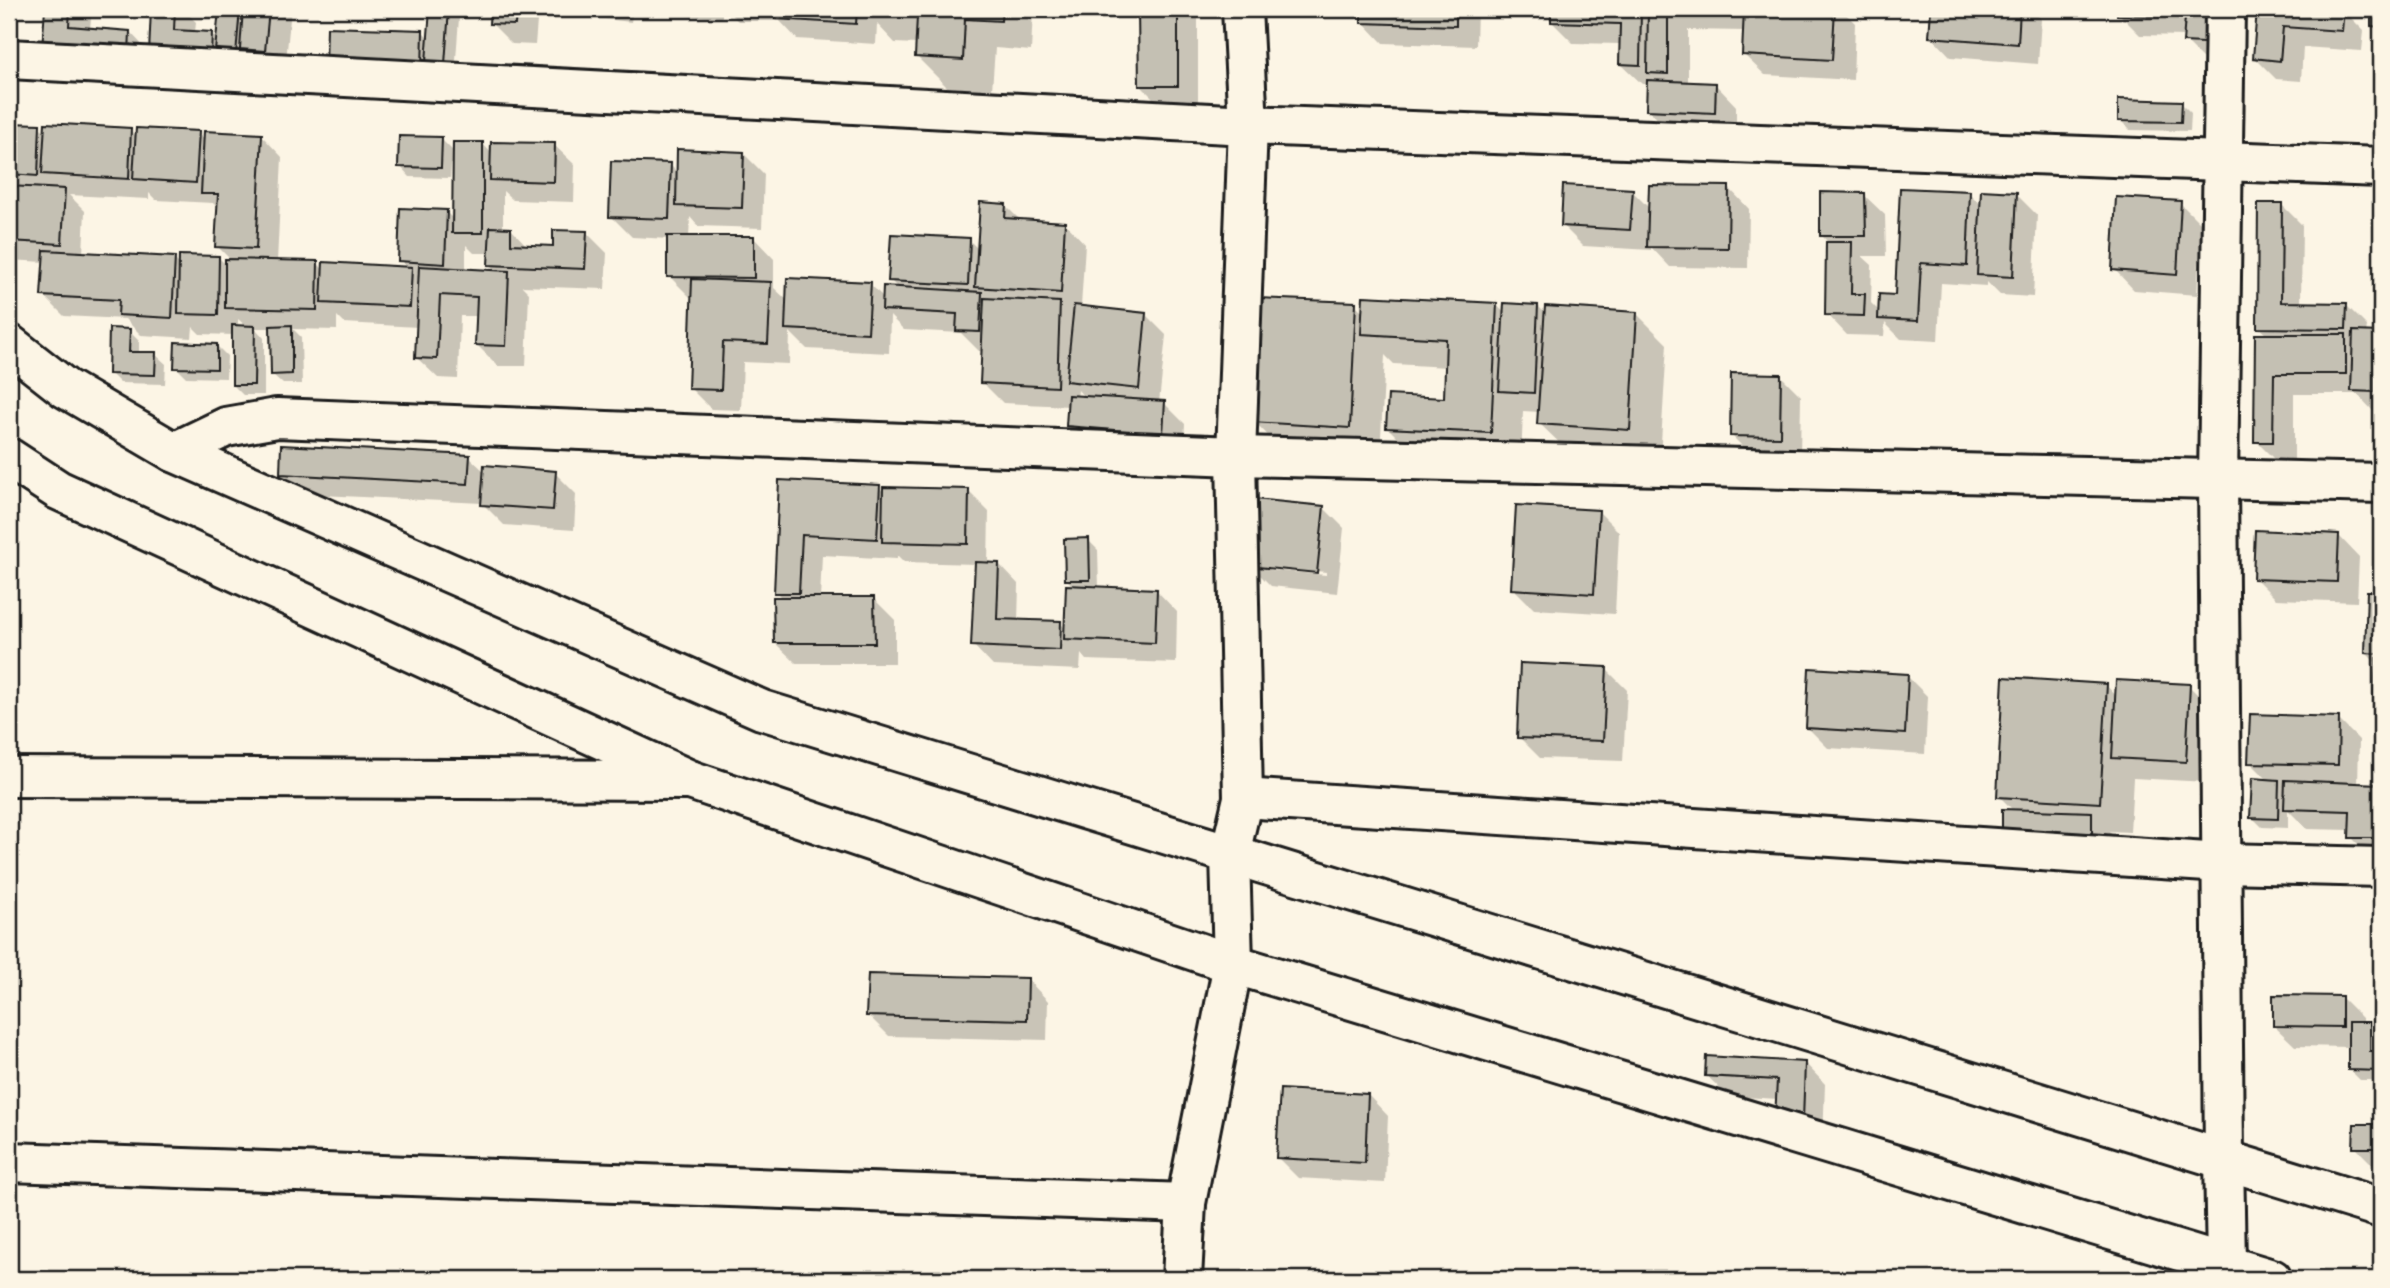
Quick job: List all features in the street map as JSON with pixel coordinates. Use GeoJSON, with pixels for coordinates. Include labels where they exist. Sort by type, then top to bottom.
{"type":"FeatureCollection","features":[{"type":"Feature","properties":{"kind":"street"},"geometry":{"type":"LineString","coordinates":[[1181,1279],[1186,1203],[1233,964],[1230,854],[1242,798],[1236,456],[1248,125],[1242,9]]}},
{"type":"Feature","properties":{"kind":"street"},"geometry":{"type":"LineString","coordinates":[[2225,9],[2218,479],[2227,1272]]}},
{"type":"Feature","properties":{"kind":"street"},"geometry":{"type":"LineString","coordinates":[[9,59],[1248,125],[2381,166]]}},
{"type":"Feature","properties":{"kind":"street"},"geometry":{"type":"LineString","coordinates":[[9,344],[65,388],[174,452],[761,710],[2381,1208]]}},
{"type":"Feature","properties":{"kind":"street"},"geometry":{"type":"LineString","coordinates":[[174,452],[226,428],[277,418],[1236,456],[2381,484]]}},
{"type":"Feature","properties":{"kind":"street"},"geometry":{"type":"LineString","coordinates":[[9,458],[58,490],[690,780],[1233,964],[2227,1272],[2272,1279]]}},
{"type":"Feature","properties":{"kind":"street"},"geometry":{"type":"LineString","coordinates":[[9,777],[690,780]]}},
{"type":"Feature","properties":{"kind":"street"},"geometry":{"type":"LineString","coordinates":[[1242,798],[2222,863],[2381,867]]}},
{"type":"Feature","properties":{"kind":"street"},"geometry":{"type":"LineString","coordinates":[[9,1162],[1186,1203]]}},
{"type":"Feature","properties":{"kind":"building"},"geometry":{"type":"Polygon","coordinates":[[[45,9],[70,9],[69,26],[130,31],[129,54],[42,48],[45,9]]]}},
{"type":"Feature","properties":{"kind":"building"},"geometry":{"type":"Polygon","coordinates":[[[151,9],[175,9],[174,30],[212,32],[211,56],[149,53],[151,9]]]}},
{"type":"Feature","properties":{"kind":"building"},"geometry":{"type":"Polygon","coordinates":[[[219,9],[240,9],[236,54],[215,51],[219,9]]]}},
{"type":"Feature","properties":{"kind":"building"},"geometry":{"type":"Polygon","coordinates":[[[243,9],[269,9],[265,51],[240,49],[243,9]]]}},
{"type":"Feature","properties":{"kind":"building"},"geometry":{"type":"Polygon","coordinates":[[[430,9],[449,9],[445,64],[426,62],[430,9]]]}},
{"type":"Feature","properties":{"kind":"building"},"geometry":{"type":"Polygon","coordinates":[[[490,9],[516,9],[515,25],[489,24],[490,9]]]}},
{"type":"Feature","properties":{"kind":"building"},"geometry":{"type":"Polygon","coordinates":[[[775,9],[857,9],[856,24],[775,19],[775,9]]]}},
{"type":"Feature","properties":{"kind":"building"},"geometry":{"type":"Polygon","coordinates":[[[863,9],[1002,9],[1001,21],[965,19],[963,60],[915,57],[917,16],[863,13],[863,9]]]}},
{"type":"Feature","properties":{"kind":"building"},"geometry":{"type":"Polygon","coordinates":[[[1138,9],[1178,9],[1178,86],[1139,86],[1138,9]]]}},
{"type":"Feature","properties":{"kind":"building"},"geometry":{"type":"Polygon","coordinates":[[[1361,9],[1456,9],[1456,26],[1361,23],[1361,9]]]}},
{"type":"Feature","properties":{"kind":"building"},"geometry":{"type":"Polygon","coordinates":[[[1551,9],[1641,9],[1640,65],[1619,64],[1620,24],[1551,22],[1551,9]]]}},
{"type":"Feature","properties":{"kind":"building"},"geometry":{"type":"Polygon","coordinates":[[[1648,9],[1738,11],[1668,10],[1668,74],[1647,73],[1648,9]]]}},
{"type":"Feature","properties":{"kind":"building"},"geometry":{"type":"Polygon","coordinates":[[[1744,9],[1835,9],[1832,60],[1742,55],[1744,9]]]}},
{"type":"Feature","properties":{"kind":"building"},"geometry":{"type":"Polygon","coordinates":[[[1931,9],[2020,9],[2018,44],[1929,37],[1931,9]]]}},
{"type":"Feature","properties":{"kind":"building"},"geometry":{"type":"Polygon","coordinates":[[[2117,9],[2205,9],[2204,43],[2183,42],[2185,17],[2117,15],[2117,9]]]}},
{"type":"Feature","properties":{"kind":"building"},"geometry":{"type":"Polygon","coordinates":[[[2257,9],[2344,9],[2342,31],[2283,27],[2280,61],[2253,58],[2257,9]]]}},
{"type":"Feature","properties":{"kind":"building"},"geometry":{"type":"Polygon","coordinates":[[[2371,9],[2381,9],[2381,27],[2371,26],[2371,9]]]}},
{"type":"Feature","properties":{"kind":"building"},"geometry":{"type":"Polygon","coordinates":[[[327,27],[423,30],[422,71],[326,67],[327,27]]]}},
{"type":"Feature","properties":{"kind":"building"},"geometry":{"type":"Polygon","coordinates":[[[1647,80],[1716,83],[1715,113],[1646,110],[1647,80]]]}},
{"type":"Feature","properties":{"kind":"building"},"geometry":{"type":"Polygon","coordinates":[[[2118,99],[2182,101],[2181,122],[2118,121],[2118,99]]]}},
{"type":"Feature","properties":{"kind":"building"},"geometry":{"type":"Polygon","coordinates":[[[9,123],[40,124],[38,176],[9,174],[9,123]]]}},
{"type":"Feature","properties":{"kind":"building"},"geometry":{"type":"Polygon","coordinates":[[[45,123],[131,128],[129,179],[42,174],[45,123]]]}},
{"type":"Feature","properties":{"kind":"building"},"geometry":{"type":"Polygon","coordinates":[[[136,128],[199,131],[196,183],[133,179],[136,128]]]}},
{"type":"Feature","properties":{"kind":"building"},"geometry":{"type":"Polygon","coordinates":[[[204,131],[262,134],[256,249],[215,247],[218,194],[201,194],[204,131]]]}},
{"type":"Feature","properties":{"kind":"building"},"geometry":{"type":"Polygon","coordinates":[[[399,136],[442,137],[441,168],[398,167],[399,136]]]}},
{"type":"Feature","properties":{"kind":"building"},"geometry":{"type":"Polygon","coordinates":[[[453,142],[483,142],[483,233],[452,233],[453,142]]]}},
{"type":"Feature","properties":{"kind":"building"},"geometry":{"type":"Polygon","coordinates":[[[491,142],[555,143],[554,182],[490,180],[491,142]]]}},
{"type":"Feature","properties":{"kind":"building"},"geometry":{"type":"Polygon","coordinates":[[[677,149],[744,152],[742,208],[676,206],[677,149]]]}},
{"type":"Feature","properties":{"kind":"building"},"geometry":{"type":"Polygon","coordinates":[[[611,161],[671,163],[669,219],[609,217],[611,161]]]}},
{"type":"Feature","properties":{"kind":"building"},"geometry":{"type":"Polygon","coordinates":[[[1563,185],[1633,189],[1630,230],[1561,226],[1563,185]]]}},
{"type":"Feature","properties":{"kind":"building"},"geometry":{"type":"Polygon","coordinates":[[[1649,185],[1729,186],[1728,248],[1647,247],[1649,185]]]}},
{"type":"Feature","properties":{"kind":"building"},"geometry":{"type":"Polygon","coordinates":[[[9,186],[65,189],[62,244],[9,241],[9,186]]]}},
{"type":"Feature","properties":{"kind":"building"},"geometry":{"type":"Polygon","coordinates":[[[1900,188],[1970,191],[1967,266],[1921,263],[1918,321],[1878,319],[1879,294],[1895,295],[1900,188]]]}},
{"type":"Feature","properties":{"kind":"building"},"geometry":{"type":"Polygon","coordinates":[[[1981,190],[2017,192],[2013,277],[1977,275],[1981,190]]]}},
{"type":"Feature","properties":{"kind":"building"},"geometry":{"type":"Polygon","coordinates":[[[1820,192],[1865,193],[1866,236],[1820,236],[1820,192]]]}},
{"type":"Feature","properties":{"kind":"building"},"geometry":{"type":"Polygon","coordinates":[[[2116,197],[2181,201],[2177,275],[2112,270],[2116,197]]]}},
{"type":"Feature","properties":{"kind":"building"},"geometry":{"type":"Polygon","coordinates":[[[980,202],[1006,204],[1005,218],[1065,222],[1061,293],[975,287],[980,202]]]}},
{"type":"Feature","properties":{"kind":"building"},"geometry":{"type":"Polygon","coordinates":[[[2258,203],[2282,203],[2281,302],[2347,303],[2346,329],[2257,328],[2258,203]]]}},
{"type":"Feature","properties":{"kind":"building"},"geometry":{"type":"Polygon","coordinates":[[[400,208],[447,210],[445,264],[398,261],[400,208]]]}},
{"type":"Feature","properties":{"kind":"building"},"geometry":{"type":"Polygon","coordinates":[[[490,227],[511,228],[511,244],[553,246],[553,230],[587,231],[585,269],[488,265],[490,227]]]}},
{"type":"Feature","properties":{"kind":"building"},"geometry":{"type":"Polygon","coordinates":[[[891,234],[970,238],[968,285],[888,281],[891,234]]]}},
{"type":"Feature","properties":{"kind":"building"},"geometry":{"type":"Polygon","coordinates":[[[667,236],[754,236],[754,278],[667,277],[667,236]]]}},
{"type":"Feature","properties":{"kind":"building"},"geometry":{"type":"Polygon","coordinates":[[[1826,242],[1852,242],[1851,294],[1865,294],[1864,316],[1825,315],[1826,242]]]}},
{"type":"Feature","properties":{"kind":"building"},"geometry":{"type":"Polygon","coordinates":[[[44,250],[175,257],[172,318],[118,315],[119,300],[41,296],[44,250]]]}},
{"type":"Feature","properties":{"kind":"building"},"geometry":{"type":"Polygon","coordinates":[[[179,255],[219,256],[218,315],[178,314],[179,255]]]}},
{"type":"Feature","properties":{"kind":"building"},"geometry":{"type":"Polygon","coordinates":[[[225,259],[318,261],[317,310],[225,308],[225,259]]]}},
{"type":"Feature","properties":{"kind":"building"},"geometry":{"type":"Polygon","coordinates":[[[323,262],[412,267],[410,307],[321,303],[323,262]]]}},
{"type":"Feature","properties":{"kind":"building"},"geometry":{"type":"Polygon","coordinates":[[[419,266],[509,271],[506,346],[475,345],[477,297],[440,295],[437,359],[415,358],[419,266]]]}},
{"type":"Feature","properties":{"kind":"building"},"geometry":{"type":"Polygon","coordinates":[[[787,278],[871,282],[868,333],[785,329],[787,278]]]}},
{"type":"Feature","properties":{"kind":"building"},"geometry":{"type":"Polygon","coordinates":[[[692,279],[771,282],[768,344],[723,342],[721,390],[688,389],[692,279]]]}},
{"type":"Feature","properties":{"kind":"building"},"geometry":{"type":"Polygon","coordinates":[[[883,286],[982,292],[980,332],[956,331],[957,314],[882,310],[883,286]]]}},
{"type":"Feature","properties":{"kind":"building"},"geometry":{"type":"Polygon","coordinates":[[[1363,296],[1497,303],[1491,433],[1386,428],[1388,395],[1444,398],[1446,339],[1361,334],[1363,296]]]}},
{"type":"Feature","properties":{"kind":"building"},"geometry":{"type":"Polygon","coordinates":[[[984,298],[1060,302],[1057,387],[980,383],[984,298]]]}},
{"type":"Feature","properties":{"kind":"building"},"geometry":{"type":"Polygon","coordinates":[[[1258,298],[1356,302],[1350,428],[1252,422],[1258,298]]]}},
{"type":"Feature","properties":{"kind":"building"},"geometry":{"type":"Polygon","coordinates":[[[1504,303],[1538,305],[1534,393],[1499,391],[1504,303]]]}},
{"type":"Feature","properties":{"kind":"building"},"geometry":{"type":"Polygon","coordinates":[[[1074,305],[1146,313],[1139,389],[1066,381],[1074,305]]]}},
{"type":"Feature","properties":{"kind":"building"},"geometry":{"type":"Polygon","coordinates":[[[1545,306],[1637,312],[1630,430],[1537,424],[1545,306]]]}},
{"type":"Feature","properties":{"kind":"building"},"geometry":{"type":"Polygon","coordinates":[[[232,325],[255,326],[254,385],[232,385],[232,325]]]}},
{"type":"Feature","properties":{"kind":"building"},"geometry":{"type":"Polygon","coordinates":[[[292,325],[292,374],[271,375],[270,326],[292,325]]]}},
{"type":"Feature","properties":{"kind":"building"},"geometry":{"type":"Polygon","coordinates":[[[109,328],[130,329],[129,352],[156,352],[155,375],[108,374],[109,328]]]}},
{"type":"Feature","properties":{"kind":"building"},"geometry":{"type":"Polygon","coordinates":[[[2353,331],[2381,332],[2381,362],[2375,361],[2375,392],[2351,391],[2353,331]]]}},
{"type":"Feature","properties":{"kind":"building"},"geometry":{"type":"Polygon","coordinates":[[[2255,334],[2346,334],[2346,374],[2274,374],[2273,442],[2254,442],[2255,334]]]}},
{"type":"Feature","properties":{"kind":"building"},"geometry":{"type":"Polygon","coordinates":[[[175,342],[217,344],[217,369],[174,368],[175,342]]]}},
{"type":"Feature","properties":{"kind":"building"},"geometry":{"type":"Polygon","coordinates":[[[1731,373],[1781,374],[1780,437],[1730,436],[1731,373]]]}},
{"type":"Feature","properties":{"kind":"building"},"geometry":{"type":"Polygon","coordinates":[[[1068,395],[1165,401],[1163,434],[1066,426],[1068,395]]]}},
{"type":"Feature","properties":{"kind":"building"},"geometry":{"type":"Polygon","coordinates":[[[281,445],[470,455],[468,484],[280,474],[281,445]]]}},
{"type":"Feature","properties":{"kind":"building"},"geometry":{"type":"Polygon","coordinates":[[[484,465],[556,471],[553,510],[481,505],[484,465]]]}},
{"type":"Feature","properties":{"kind":"building"},"geometry":{"type":"Polygon","coordinates":[[[779,480],[880,485],[877,539],[802,535],[799,593],[774,593],[779,480]]]}},
{"type":"Feature","properties":{"kind":"building"},"geometry":{"type":"Polygon","coordinates":[[[883,487],[969,489],[968,544],[882,542],[883,487]]]}},
{"type":"Feature","properties":{"kind":"building"},"geometry":{"type":"Polygon","coordinates":[[[1254,499],[1324,506],[1317,573],[1248,566],[1254,499]]]}},
{"type":"Feature","properties":{"kind":"building"},"geometry":{"type":"Polygon","coordinates":[[[1516,505],[1599,510],[1594,594],[1511,589],[1516,505]]]}},
{"type":"Feature","properties":{"kind":"building"},"geometry":{"type":"Polygon","coordinates":[[[2255,530],[2339,534],[2337,582],[2253,579],[2255,530]]]}},
{"type":"Feature","properties":{"kind":"building"},"geometry":{"type":"Polygon","coordinates":[[[1089,538],[1090,580],[1065,580],[1064,539],[1089,538]]]}},
{"type":"Feature","properties":{"kind":"building"},"geometry":{"type":"Polygon","coordinates":[[[975,562],[999,563],[997,619],[1061,621],[1060,650],[971,646],[975,562]]]}},
{"type":"Feature","properties":{"kind":"building"},"geometry":{"type":"Polygon","coordinates":[[[1066,585],[1157,589],[1155,643],[1064,639],[1066,585]]]}},
{"type":"Feature","properties":{"kind":"building"},"geometry":{"type":"Polygon","coordinates":[[[2367,591],[2381,591],[2381,654],[2365,653],[2367,591]]]}},
{"type":"Feature","properties":{"kind":"building"},"geometry":{"type":"Polygon","coordinates":[[[773,597],[874,597],[875,643],[774,643],[773,597]]]}},
{"type":"Feature","properties":{"kind":"building"},"geometry":{"type":"Polygon","coordinates":[[[2376,658],[2381,659],[2381,715],[2373,715],[2376,658]]]}},
{"type":"Feature","properties":{"kind":"building"},"geometry":{"type":"Polygon","coordinates":[[[1520,663],[1607,667],[1603,741],[1517,738],[1520,663]]]}},
{"type":"Feature","properties":{"kind":"building"},"geometry":{"type":"Polygon","coordinates":[[[1809,668],[1908,674],[1905,734],[1806,728],[1809,668]]]}},
{"type":"Feature","properties":{"kind":"building"},"geometry":{"type":"Polygon","coordinates":[[[2003,677],[2107,684],[2100,803],[1997,797],[2003,677]]]}},
{"type":"Feature","properties":{"kind":"building"},"geometry":{"type":"Polygon","coordinates":[[[2116,680],[2190,684],[2186,762],[2112,758],[2116,680]]]}},
{"type":"Feature","properties":{"kind":"building"},"geometry":{"type":"Polygon","coordinates":[[[2250,714],[2339,717],[2338,765],[2248,763],[2250,714]]]}},
{"type":"Feature","properties":{"kind":"building"},"geometry":{"type":"Polygon","coordinates":[[[2252,778],[2279,780],[2278,819],[2250,818],[2252,778]]]}},
{"type":"Feature","properties":{"kind":"building"},"geometry":{"type":"Polygon","coordinates":[[[2285,780],[2379,784],[2377,838],[2349,838],[2350,811],[2284,809],[2285,780]]]}},
{"type":"Feature","properties":{"kind":"building"},"geometry":{"type":"Polygon","coordinates":[[[2002,809],[2092,812],[2092,837],[2002,834],[2002,809]]]}},
{"type":"Feature","properties":{"kind":"building"},"geometry":{"type":"Polygon","coordinates":[[[868,974],[1028,978],[1027,1020],[866,1016],[868,974]]]}},
{"type":"Feature","properties":{"kind":"building"},"geometry":{"type":"Polygon","coordinates":[[[2273,995],[2342,996],[2342,1027],[2273,1026],[2273,995]]]}},
{"type":"Feature","properties":{"kind":"building"},"geometry":{"type":"Polygon","coordinates":[[[2348,1022],[2370,1022],[2370,1051],[2381,1051],[2381,1071],[2348,1070],[2348,1022]]]}},
{"type":"Feature","properties":{"kind":"building"},"geometry":{"type":"Polygon","coordinates":[[[1706,1056],[1805,1062],[1803,1121],[1775,1119],[1777,1080],[1705,1076],[1706,1056]]]}},
{"type":"Feature","properties":{"kind":"building"},"geometry":{"type":"Polygon","coordinates":[[[1280,1089],[1368,1094],[1365,1163],[1276,1158],[1280,1089]]]}},
{"type":"Feature","properties":{"kind":"building"},"geometry":{"type":"Polygon","coordinates":[[[2354,1124],[2381,1124],[2381,1148],[2353,1148],[2354,1124]]]}}]}
